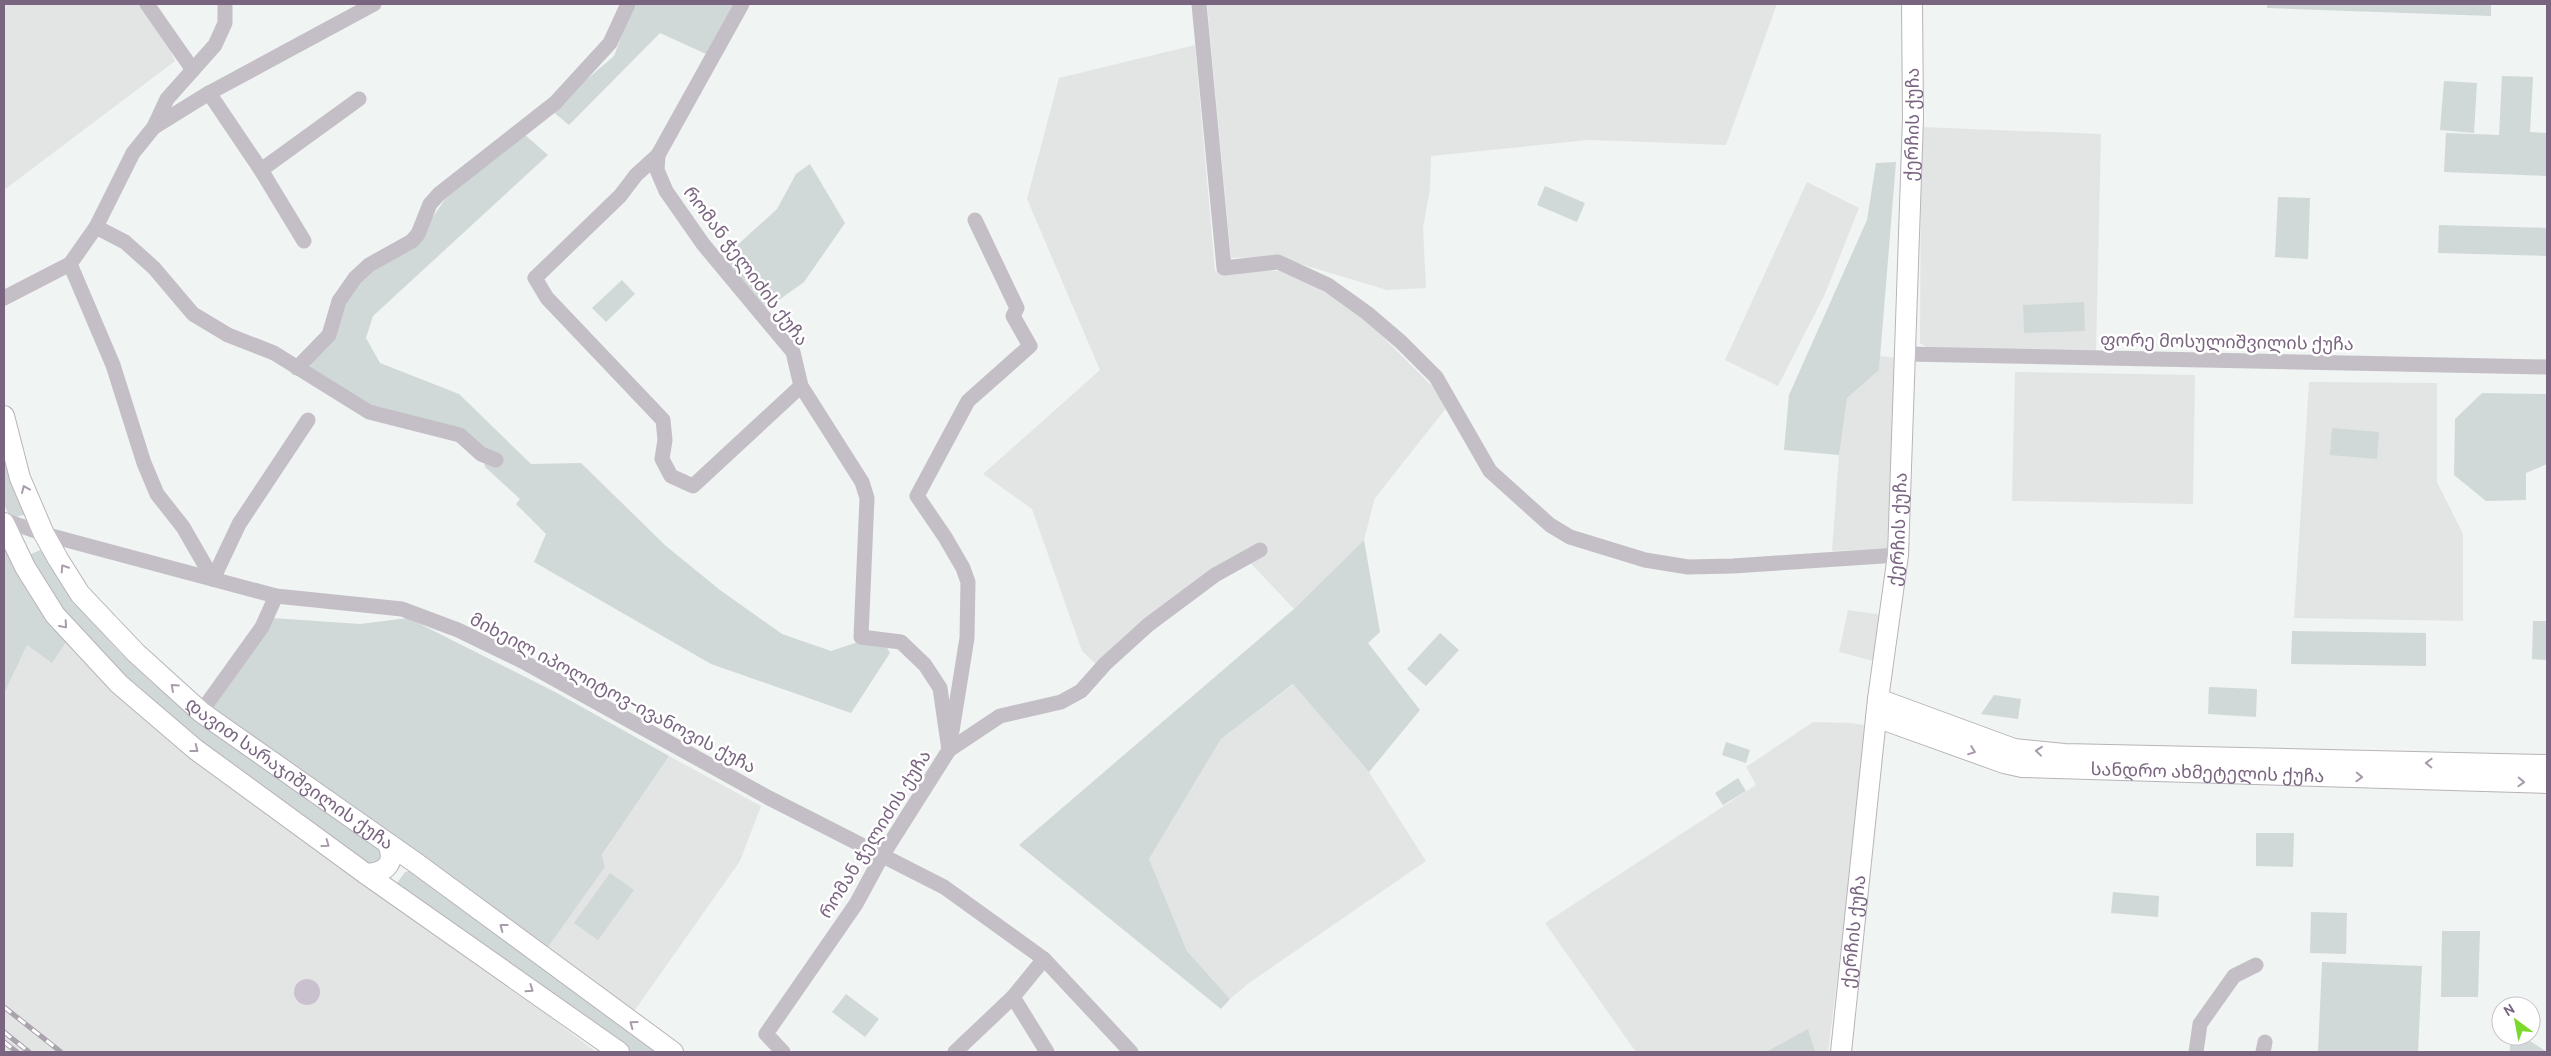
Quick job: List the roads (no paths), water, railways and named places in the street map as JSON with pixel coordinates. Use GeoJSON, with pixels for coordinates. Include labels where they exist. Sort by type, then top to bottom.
{"type":"FeatureCollection","features":[{"type":"Feature","properties":{"kind":"main road","name":"ქერჩის ქუჩა"},"geometry":{"type":"LineString","coordinates":[[1841,1052],[1877,708],[1898,556],[1913,118],[1912,4]]}},
{"type":"Feature","properties":{"kind":"main road","name":"დავით სარაჯიშვილის ქუჩა"},"geometry":{"type":"LineString","coordinates":[[4,416],[20,478],[80,594],[136,653],[201,712],[416,863],[673,1052]]}},
{"type":"Feature","properties":{"kind":"main road","name":"დავით სარაჯიშვილის ქუჩა"},"geometry":{"type":"LineString","coordinates":[[4,522],[20,556],[55,615],[119,684],[194,749],[366,874],[619,1052]]}},
{"type":"Feature","properties":{"kind":"main road"},"geometry":{"type":"LineString","coordinates":[[20,556],[50,538]]}},
{"type":"Feature","properties":{"kind":"main road","name":"სანდრო ახმეტელის ქუჩა"},"geometry":{"type":"LineString","coordinates":[[1877,708],[1938,729],[2064,762],[2452,772],[2547,783]]}},
{"type":"Feature","properties":{"kind":"main road","name":"სანდრო ახმეტელის ქუჩა"},"geometry":{"type":"LineString","coordinates":[[2452,772],[2547,766]]}},
{"type":"Feature","properties":{"kind":"main road"},"geometry":{"type":"LineString","coordinates":[[366,874],[383,871],[390,864],[392,854],[388,844]]}},
{"type":"Feature","properties":{"kind":"main road"},"geometry":{"type":"LineString","coordinates":[[390,891],[390,879],[395,869],[405,863],[416,863]]}},
{"type":"Feature","properties":{"kind":"street"},"geometry":{"type":"LineString","coordinates":[[147,4],[193,70]]}},
{"type":"Feature","properties":{"kind":"street"},"geometry":{"type":"LineString","coordinates":[[4,298],[70,264],[96,227],[133,153],[154,127],[168,99],[215,45],[226,23],[225,4]]}},
{"type":"Feature","properties":{"kind":"street"},"geometry":{"type":"LineString","coordinates":[[154,127],[209,93],[374,4]]}},
{"type":"Feature","properties":{"kind":"street"},"geometry":{"type":"LineString","coordinates":[[297,368],[329,335],[339,301],[355,278],[368,265],[412,241],[418,234],[430,204],[439,194],[555,103],[610,43],[628,4]]}},
{"type":"Feature","properties":{"kind":"street"},"geometry":{"type":"LineString","coordinates":[[742,4],[658,155],[636,175],[620,196],[535,278],[543,291],[663,420],[665,440],[662,459],[671,476],[693,486],[801,386]]}},
{"type":"Feature","properties":{"kind":"street"},"geometry":{"type":"LineString","coordinates":[[1199,4],[1224,268],[1278,262],[1328,285],[1367,313],[1401,342],[1436,378],[1490,472],[1550,525],[1570,537],[1645,560],[1688,566],[1733,566],[1898,556]]}},
{"type":"Feature","properties":{"kind":"street"},"geometry":{"type":"LineString","coordinates":[[209,93],[261,170],[304,241]]}},
{"type":"Feature","properties":{"kind":"street"},"geometry":{"type":"LineString","coordinates":[[261,170],[359,100]]}},
{"type":"Feature","properties":{"kind":"street","name":"რომან ჭელიძის ქუჩა"},"geometry":{"type":"LineString","coordinates":[[658,155],[657,170],[666,191],[708,250],[793,352],[801,386],[862,482],[867,498],[861,637],[901,642],[925,665],[940,688],[949,750],[882,856],[856,904],[766,1034],[783,1052]]}},
{"type":"Feature","properties":{"kind":"street"},"geometry":{"type":"LineString","coordinates":[[949,750],[967,638],[968,582],[963,568],[945,537],[917,496],[968,401],[1030,346],[1013,316],[1016,308],[975,220]]}},
{"type":"Feature","properties":{"kind":"street"},"geometry":{"type":"LineString","coordinates":[[96,227],[125,242],[154,268],[193,314],[228,335],[274,353],[368,412],[460,436],[481,454],[496,460]]}},
{"type":"Feature","properties":{"kind":"street"},"geometry":{"type":"LineString","coordinates":[[70,264],[113,365],[144,463],[157,494],[183,527],[213,579]]}},
{"type":"Feature","properties":{"kind":"street","name":"ფორე მოსულიშვილის ქუჩა"},"geometry":{"type":"LineString","coordinates":[[1906,354],[2547,367]]}},
{"type":"Feature","properties":{"kind":"street"},"geometry":{"type":"LineString","coordinates":[[213,579],[239,524],[308,420]]}},
{"type":"Feature","properties":{"kind":"street","name":"მიხეილ იპოლიტოვ-ივანოვის ქუჩა"},"geometry":{"type":"LineString","coordinates":[[4,522],[50,538],[276,596],[402,609],[458,630],[522,661],[769,798],[944,887],[1044,959],[1131,1052]]}},
{"type":"Feature","properties":{"kind":"street"},"geometry":{"type":"LineString","coordinates":[[949,750],[1000,716],[1060,702],[1081,691],[1104,664],[1148,625],[1215,575],[1260,550]]}},
{"type":"Feature","properties":{"kind":"street"},"geometry":{"type":"LineString","coordinates":[[201,712],[262,626],[276,596]]}},
{"type":"Feature","properties":{"kind":"street"},"geometry":{"type":"LineString","coordinates":[[955,1052],[1012,997],[1044,959]]}},
{"type":"Feature","properties":{"kind":"street"},"geometry":{"type":"LineString","coordinates":[[2196,1052],[2200,1024],[2234,976],[2256,965]]}},
{"type":"Feature","properties":{"kind":"street"},"geometry":{"type":"LineString","coordinates":[[1012,997],[1047,1052]]}},
{"type":"Feature","properties":{"kind":"railway"},"geometry":{"type":"LineString","coordinates":[[4,1007],[61,1052]]}},
{"type":"Feature","properties":{"kind":"railway"},"geometry":{"type":"LineString","coordinates":[[4,1032],[29,1052]]}},
{"type":"Feature","properties":{"kind":"railway"},"geometry":{"type":"LineString","coordinates":[[4,1042],[17,1052]]}}]}
